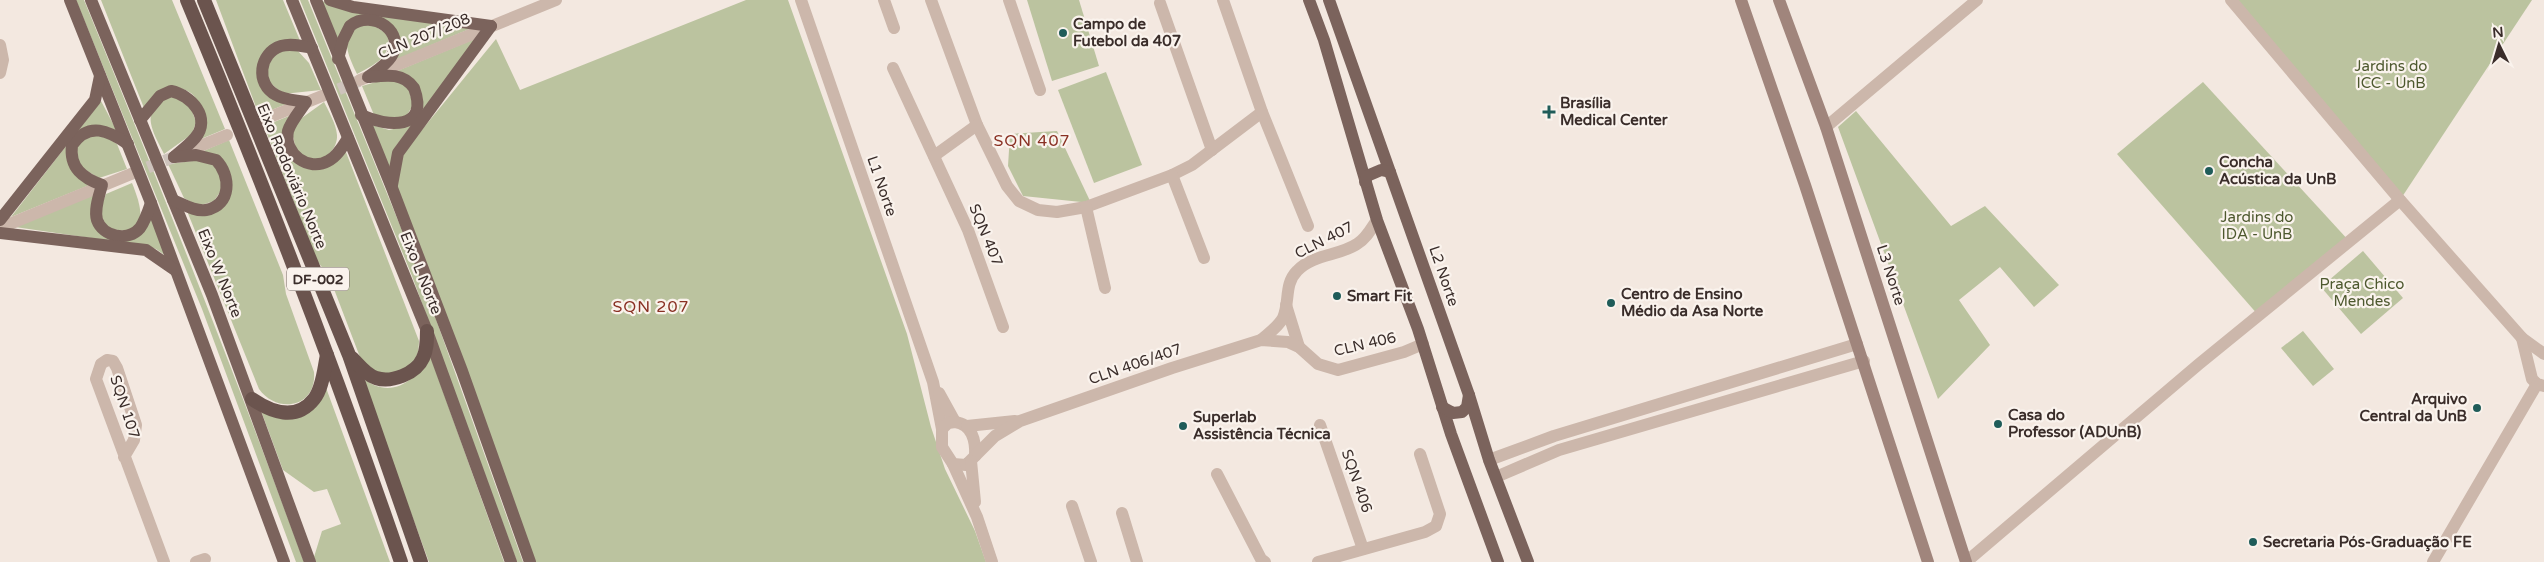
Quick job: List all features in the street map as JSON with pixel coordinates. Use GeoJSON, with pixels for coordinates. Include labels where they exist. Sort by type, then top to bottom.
{"type":"FeatureCollection","features":[{"type":"Feature","properties":{"kind":"highway","name":"Eixo Rodoviário Norte"},"geometry":{"type":"LineString","coordinates":[[186,0],[246,142],[328,354],[401,562]]}},
{"type":"Feature","properties":{"kind":"highway","name":"Eixo Rodoviário Norte"},"geometry":{"type":"LineString","coordinates":[[204,0],[349,356],[421,562]]}},
{"type":"Feature","properties":{"kind":"highway"},"geometry":{"type":"LineString","coordinates":[[349,356],[369,375],[376,378],[400,377],[416,368],[421,362],[426,348],[428,331]]}},
{"type":"Feature","properties":{"kind":"highway"},"geometry":{"type":"LineString","coordinates":[[252,399],[270,411],[286,414],[304,408],[314,400],[319,390],[328,354]]}},
{"type":"Feature","properties":{"kind":"main road"},"geometry":{"type":"LineString","coordinates":[[70,0],[177,271],[284,562]]}},
{"type":"Feature","properties":{"kind":"main road","name":"Eixo W Norte"},"geometry":{"type":"LineString","coordinates":[[91,0],[252,399],[310,562]]}},
{"type":"Feature","properties":{"kind":"main road","name":"Eixo L Norte"},"geometry":{"type":"LineString","coordinates":[[292,0],[428,331],[511,562]]}},
{"type":"Feature","properties":{"kind":"main road","name":"Eixo L Norte"},"geometry":{"type":"LineString","coordinates":[[316,0],[338,59],[392,188],[462,371],[530,562]]}},
{"type":"Feature","properties":{"kind":"main road"},"geometry":{"type":"LineString","coordinates":[[330,0],[352,7],[491,26],[398,153],[395,160],[392,188]]}},
{"type":"Feature","properties":{"kind":"main road"},"geometry":{"type":"LineString","coordinates":[[1309,0],[1324,40],[1377,220],[1423,344],[1442,406],[1498,562]]}},
{"type":"Feature","properties":{"kind":"main road","name":"L2 Norte"},"geometry":{"type":"LineString","coordinates":[[1329,0],[1469,395],[1489,460],[1528,562]]}},
{"type":"Feature","properties":{"kind":"main road"},"geometry":{"type":"LineString","coordinates":[[1740,0],[1796,158],[1864,361],[1928,562]]}},
{"type":"Feature","properties":{"kind":"main road","name":"L3 Norte"},"geometry":{"type":"LineString","coordinates":[[1778,0],[1826,127],[1966,562]]}},
{"type":"Feature","properties":{"kind":"main road"},"geometry":{"type":"LineString","coordinates":[[338,59],[343,40],[350,26],[368,19],[382,22],[390,30],[395,49],[382,68],[364,79]]}},
{"type":"Feature","properties":{"kind":"main road"},"geometry":{"type":"LineString","coordinates":[[312,48],[283,45],[267,55],[263,65],[263,78],[267,89],[281,98],[306,102],[288,133],[289,144],[296,157],[310,165],[323,164],[330,160],[348,138]]}},
{"type":"Feature","properties":{"kind":"main road"},"geometry":{"type":"LineString","coordinates":[[0,220],[95,100],[100,73]]}},
{"type":"Feature","properties":{"kind":"main road"},"geometry":{"type":"LineString","coordinates":[[362,115],[376,122],[401,124],[409,120],[416,108],[414,88],[401,77],[393,75],[364,79]]}},
{"type":"Feature","properties":{"kind":"main road"},"geometry":{"type":"LineString","coordinates":[[140,120],[160,96],[171,91],[188,96],[199,112],[200,130],[196,137],[174,157]]}},
{"type":"Feature","properties":{"kind":"main road"},"geometry":{"type":"LineString","coordinates":[[128,144],[99,129],[88,131],[80,135],[72,145],[71,156],[76,168],[85,178],[102,185],[97,202],[97,219],[101,228],[107,232],[124,236],[134,234],[144,221],[151,203]]}},
{"type":"Feature","properties":{"kind":"main road"},"geometry":{"type":"LineString","coordinates":[[173,200],[187,206],[207,210],[217,206],[226,192],[225,174],[216,160],[196,155],[174,157]]}},
{"type":"Feature","properties":{"kind":"main road"},"geometry":{"type":"LineString","coordinates":[[1365,182],[1367,176],[1375,172],[1390,172]]}},
{"type":"Feature","properties":{"kind":"main road"},"geometry":{"type":"LineString","coordinates":[[0,233],[146,250],[177,271]]}},
{"type":"Feature","properties":{"kind":"main road"},"geometry":{"type":"LineString","coordinates":[[1442,406],[1452,414],[1462,412],[1467,407],[1469,395]]}},
{"type":"Feature","properties":{"kind":"street","name":"CLN 207/208"},"geometry":{"type":"LineString","coordinates":[[364,79],[556,0]]}},
{"type":"Feature","properties":{"kind":"street","name":"L1 Norte"},"geometry":{"type":"LineString","coordinates":[[801,0],[933,382],[942,429]]}},
{"type":"Feature","properties":{"kind":"street"},"geometry":{"type":"LineString","coordinates":[[884,0],[894,28]]}},
{"type":"Feature","properties":{"kind":"street"},"geometry":{"type":"LineString","coordinates":[[931,0],[978,125],[1007,186],[1019,201],[1046,212],[1086,207],[1172,175],[1192,165],[1262,112]]}},
{"type":"Feature","properties":{"kind":"street"},"geometry":{"type":"LineString","coordinates":[[1009,0],[1040,90]]}},
{"type":"Feature","properties":{"kind":"street"},"geometry":{"type":"LineString","coordinates":[[1223,0],[1262,112],[1308,226]]}},
{"type":"Feature","properties":{"kind":"street"},"geometry":{"type":"LineString","coordinates":[[1826,127],[1977,0]]}},
{"type":"Feature","properties":{"kind":"street"},"geometry":{"type":"LineString","coordinates":[[2231,0],[2400,200],[2522,338],[2544,355],[2534,360],[2529,372],[2540,385],[2433,562]]}},
{"type":"Feature","properties":{"kind":"street"},"geometry":{"type":"LineString","coordinates":[[1160,3],[1212,150]]}},
{"type":"Feature","properties":{"kind":"street"},"geometry":{"type":"LineString","coordinates":[[0,45],[2,60],[0,73]]}},
{"type":"Feature","properties":{"kind":"street","name":"SQN 407"},"geometry":{"type":"LineString","coordinates":[[893,68],[968,230],[1004,327]]}},
{"type":"Feature","properties":{"kind":"street"},"geometry":{"type":"LineString","coordinates":[[265,119],[322,96]]}},
{"type":"Feature","properties":{"kind":"street"},"geometry":{"type":"LineString","coordinates":[[934,156],[978,125]]}},
{"type":"Feature","properties":{"kind":"street"},"geometry":{"type":"LineString","coordinates":[[174,157],[227,135]]}},
{"type":"Feature","properties":{"kind":"street"},"geometry":{"type":"LineString","coordinates":[[0,228],[131,174]]}},
{"type":"Feature","properties":{"kind":"street"},"geometry":{"type":"LineString","coordinates":[[1172,175],[1204,258]]}},
{"type":"Feature","properties":{"kind":"street"},"geometry":{"type":"LineString","coordinates":[[1966,562],[2199,364],[2400,200]]}},
{"type":"Feature","properties":{"kind":"street"},"geometry":{"type":"LineString","coordinates":[[1086,207],[1105,288]]}},
{"type":"Feature","properties":{"kind":"street","name":"CLN 407"},"geometry":{"type":"LineString","coordinates":[[1261,340],[1276,328],[1282,318],[1290,281],[1298,270],[1312,261],[1356,245],[1364,238],[1377,220]]}},
{"type":"Feature","properties":{"kind":"street"},"geometry":{"type":"LineString","coordinates":[[1286,305],[1299,347]]}},
{"type":"Feature","properties":{"kind":"street"},"geometry":{"type":"LineString","coordinates":[[2522,338],[2530,366]]}},
{"type":"Feature","properties":{"kind":"street","name":"CLN 406"},"geometry":{"type":"LineString","coordinates":[[1261,340],[1280,340],[1299,347],[1318,364],[1338,370],[1404,352],[1423,344]]}},
{"type":"Feature","properties":{"kind":"street","name":"CLN 406/407"},"geometry":{"type":"LineString","coordinates":[[973,459],[995,436],[1020,421],[1172,368],[1261,340]]}},
{"type":"Feature","properties":{"kind":"street"},"geometry":{"type":"LineString","coordinates":[[1489,460],[1554,436],[1857,344]]}},
{"type":"Feature","properties":{"kind":"street","name":"SQN 107"},"geometry":{"type":"LineString","coordinates":[[124,457],[134,440],[136,425],[117,368],[113,361],[107,360],[100,364],[96,379],[124,457],[164,562]]}},
{"type":"Feature","properties":{"kind":"street"},"geometry":{"type":"LineString","coordinates":[[1496,477],[1559,450],[1864,361]]}},
{"type":"Feature","properties":{"kind":"street","name":"L1 Norte"},"geometry":{"type":"LineString","coordinates":[[933,382],[955,422]]}},
{"type":"Feature","properties":{"kind":"street","name":"CLN 406/407"},"geometry":{"type":"LineString","coordinates":[[967,426],[1020,421]]}},
{"type":"Feature","properties":{"kind":"street"},"geometry":{"type":"LineString","coordinates":[[978,517],[973,459],[974,437],[967,426],[955,422],[948,423],[942,429],[942,447],[953,464],[978,517],[992,562]]}},
{"type":"Feature","properties":{"kind":"street","name":"SQN 406"},"geometry":{"type":"LineString","coordinates":[[1320,425],[1363,548]]}},
{"type":"Feature","properties":{"kind":"street"},"geometry":{"type":"LineString","coordinates":[[1318,562],[1337,559],[1363,548],[1425,532],[1439,522],[1439,508],[1420,454]]}},
{"type":"Feature","properties":{"kind":"street"},"geometry":{"type":"LineString","coordinates":[[953,464],[966,465],[973,459]]}},
{"type":"Feature","properties":{"kind":"street"},"geometry":{"type":"LineString","coordinates":[[1217,474],[1261,559],[1265,562]]}},
{"type":"Feature","properties":{"kind":"street"},"geometry":{"type":"LineString","coordinates":[[1072,506],[1091,562]]}},
{"type":"Feature","properties":{"kind":"street"},"geometry":{"type":"LineString","coordinates":[[1122,513],[1137,562]]}},
{"type":"Feature","properties":{"kind":"green space"},"geometry":{"type":"Polygon","coordinates":[[[76,0],[84,0],[224,350],[304,562],[296,562],[202,309],[76,0]]]}},
{"type":"Feature","properties":{"kind":"green space"},"geometry":{"type":"Polygon","coordinates":[[[101,0],[172,0],[225,129],[196,141],[199,117],[197,102],[188,91],[179,88],[144,108],[101,0]]]}},
{"type":"Feature","properties":{"kind":"green space"},"geometry":{"type":"Polygon","coordinates":[[[216,0],[283,0],[301,43],[294,41],[257,71],[289,103],[259,115],[216,0]]]}},
{"type":"Feature","properties":{"kind":"green space"},"geometry":{"type":"Polygon","coordinates":[[[300,0],[308,0],[419,272],[523,562],[517,562],[412,276],[300,0]]]}},
{"type":"Feature","properties":{"kind":"green space"},"geometry":{"type":"Polygon","coordinates":[[[320,0],[329,4],[472,28],[393,61],[397,43],[367,15],[338,45],[320,0]]]}},
{"type":"Feature","properties":{"kind":"green space"},"geometry":{"type":"Polygon","coordinates":[[[746,0],[788,0],[907,334],[931,427],[945,469],[975,531],[986,562],[534,562],[369,124],[389,130],[402,127],[420,101],[397,71],[477,38],[396,146],[390,169],[496,39],[520,90],[746,0]]]}},
{"type":"Feature","properties":{"kind":"green space","name":"Campo de Futebol da 407"},"geometry":{"type":"Polygon","coordinates":[[[1027,0],[1079,0],[1099,66],[1052,81],[1027,0]]]}},
{"type":"Feature","properties":{"kind":"green space","name":"Jardins do ICC - UnB"},"geometry":{"type":"Polygon","coordinates":[[[2231,0],[2532,0],[2400,200],[2231,0]]]}},
{"type":"Feature","properties":{"kind":"green space"},"geometry":{"type":"Polygon","coordinates":[[[369,22],[388,35],[387,49],[376,63],[357,74],[348,53],[348,37],[355,29],[369,22]]]}},
{"type":"Feature","properties":{"kind":"green space"},"geometry":{"type":"Polygon","coordinates":[[[297,50],[309,63],[321,90],[283,94],[267,80],[265,71],[277,51],[297,50]]]}},
{"type":"Feature","properties":{"kind":"green space"},"geometry":{"type":"Polygon","coordinates":[[[1106,72],[1142,165],[1094,183],[1058,90],[1106,72]]]}},
{"type":"Feature","properties":{"kind":"green space"},"geometry":{"type":"Polygon","coordinates":[[[390,78],[408,86],[413,105],[404,120],[374,115],[362,86],[390,78]]]}},
{"type":"Feature","properties":{"kind":"green space","name":"Jardins do IDA - UnB"},"geometry":{"type":"Polygon","coordinates":[[[2203,82],[2350,242],[2259,316],[2117,154],[2203,82]]]}},
{"type":"Feature","properties":{"kind":"green space"},"geometry":{"type":"Polygon","coordinates":[[[168,96],[188,100],[196,122],[192,134],[164,154],[152,126],[151,115],[154,108],[168,96]]]}},
{"type":"Feature","properties":{"kind":"green space"},"geometry":{"type":"Polygon","coordinates":[[[101,101],[118,133],[108,127],[69,144],[92,184],[11,217],[101,101]]]}},
{"type":"Feature","properties":{"kind":"green space"},"geometry":{"type":"Polygon","coordinates":[[[324,102],[332,118],[337,140],[333,150],[325,157],[315,160],[309,159],[296,150],[292,132],[299,120],[324,102]]]}},
{"type":"Feature","properties":{"kind":"green space"},"geometry":{"type":"Polygon","coordinates":[[[1856,111],[1951,226],[1985,206],[2059,285],[2034,307],[2000,267],[1959,300],[1990,345],[1938,399],[1838,127],[1856,111]]]}},
{"type":"Feature","properties":{"kind":"green space"},"geometry":{"type":"Polygon","coordinates":[[[294,114],[286,123],[303,165],[344,147],[419,341],[417,357],[411,366],[406,369],[386,376],[363,365],[329,276],[317,261],[264,126],[294,114]]]}},
{"type":"Feature","properties":{"kind":"green space"},"geometry":{"type":"Polygon","coordinates":[[[1057,131],[1091,203],[1023,196],[1008,166],[1010,134],[1057,131]]]}},
{"type":"Feature","properties":{"kind":"green space"},"geometry":{"type":"Polygon","coordinates":[[[100,133],[117,144],[127,169],[99,178],[79,166],[76,146],[78,141],[100,133]]]}},
{"type":"Feature","properties":{"kind":"green space"},"geometry":{"type":"Polygon","coordinates":[[[229,140],[283,275],[286,294],[314,372],[313,384],[309,393],[303,400],[295,403],[276,402],[259,389],[187,211],[204,215],[231,181],[201,152],[229,140]]]}},
{"type":"Feature","properties":{"kind":"green space"},"geometry":{"type":"Polygon","coordinates":[[[201,160],[216,166],[224,186],[214,201],[198,206],[184,198],[168,164],[201,160]]]}},
{"type":"Feature","properties":{"kind":"green space"},"geometry":{"type":"Polygon","coordinates":[[[132,183],[139,203],[140,220],[137,226],[122,230],[108,228],[99,212],[106,194],[132,183]]]}},
{"type":"Feature","properties":{"kind":"green space"},"geometry":{"type":"Polygon","coordinates":[[[96,194],[92,203],[117,240],[150,213],[169,258],[156,249],[146,246],[15,227],[96,194]]]}},
{"type":"Feature","properties":{"kind":"green space","name":"Praça Chico Mendes"},"geometry":{"type":"Polygon","coordinates":[[[2363,251],[2403,298],[2361,334],[2321,287],[2363,251]]]}},
{"type":"Feature","properties":{"kind":"green space"},"geometry":{"type":"Polygon","coordinates":[[[2303,331],[2334,369],[2313,386],[2281,348],[2303,331]]]}},
{"type":"Feature","properties":{"kind":"green space"},"geometry":{"type":"Polygon","coordinates":[[[430,355],[504,562],[429,562],[361,377],[372,384],[392,388],[409,380],[424,365],[430,355]]]}},
{"type":"Feature","properties":{"kind":"green space"},"geometry":{"type":"Polygon","coordinates":[[[325,385],[390,562],[316,562],[314,557],[322,531],[341,524],[327,489],[314,492],[283,470],[260,408],[281,416],[325,385]]]}},
{"type":"Feature","properties":{"kind":"tunnel"},"geometry":{"type":"LineString","coordinates":[[322,96],[359,81]]}},
{"type":"Feature","properties":{"kind":"tunnel"},"geometry":{"type":"LineString","coordinates":[[131,174],[174,157]]}},
{"type":"Feature","properties":{"kind":"place","name":"Campo de Futebol da 407"},"geometry":{"type":"Point","coordinates":[1063,33]}},
{"type":"Feature","properties":{"kind":"place","name":"Brasília Medical Center"},"geometry":{"type":"Point","coordinates":[1549,112]}},
{"type":"Feature","properties":{"kind":"place","name":"Concha Acústica da UnB"},"geometry":{"type":"Point","coordinates":[2209,171]}},
{"type":"Feature","properties":{"kind":"place","name":"Smart Fit"},"geometry":{"type":"Point","coordinates":[1337,296]}},
{"type":"Feature","properties":{"kind":"place","name":"Centro de Ensino Médio da Asa Norte"},"geometry":{"type":"Point","coordinates":[1611,303]}},
{"type":"Feature","properties":{"kind":"place","name":"Arquivo Central da UnB"},"geometry":{"type":"Point","coordinates":[2477,408]}},
{"type":"Feature","properties":{"kind":"place","name":"Casa do Professor (ADUnB)"},"geometry":{"type":"Point","coordinates":[1998,424]}},
{"type":"Feature","properties":{"kind":"place","name":"Superlab Assistência Técnica"},"geometry":{"type":"Point","coordinates":[1183,426]}},
{"type":"Feature","properties":{"kind":"place","name":"Secretaria Pós-Graduação FE"},"geometry":{"type":"Point","coordinates":[2253,542]}},
{"type":"Feature","properties":{"kind":"district","name":"SQN 407"},"geometry":{"type":"Point","coordinates":[1032,141]}},
{"type":"Feature","properties":{"kind":"district","name":"SQN 207"},"geometry":{"type":"Point","coordinates":[651,307]}}]}
